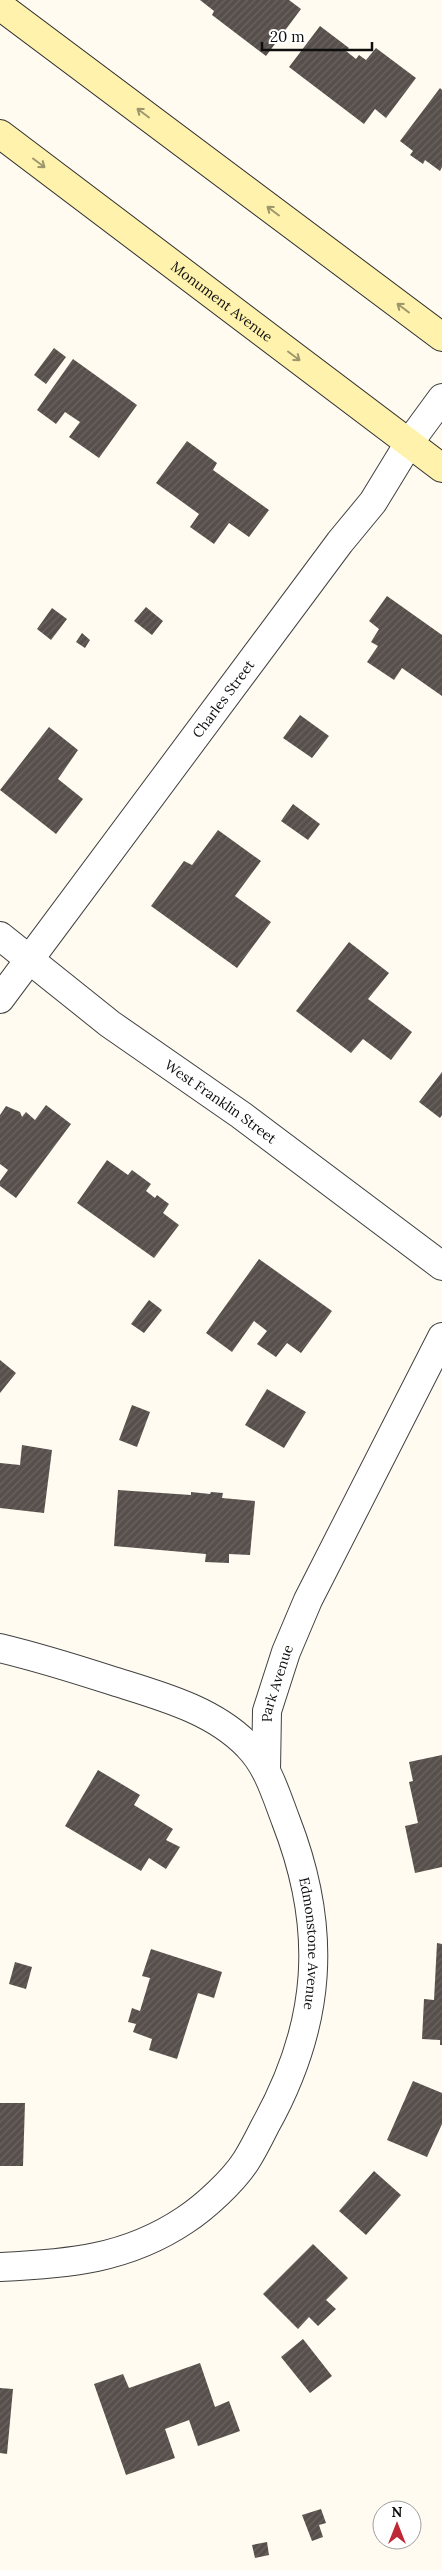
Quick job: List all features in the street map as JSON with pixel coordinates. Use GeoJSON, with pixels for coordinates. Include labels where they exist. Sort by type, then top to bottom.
{"type":"FeatureCollection","features":[{"type":"Feature","properties":{"kind":"street"},"geometry":{"type":"LineString","coordinates":[[0,6],[442,337]]}},
{"type":"Feature","properties":{"kind":"street","name":"Monument Avenue"},"geometry":{"type":"LineString","coordinates":[[0,134],[442,468]]}},
{"type":"Feature","properties":{"kind":"street","name":"Charles Street"},"geometry":{"type":"LineString","coordinates":[[0,999],[334,550],[373,502],[408,443],[442,398]]}},
{"type":"Feature","properties":{"kind":"street","name":"West Franklin Street"},"geometry":{"type":"LineString","coordinates":[[0,936],[110,1024],[241,1115],[442,1266]]}},
{"type":"Feature","properties":{"kind":"street","name":"Park Avenue"},"geometry":{"type":"LineString","coordinates":[[266,1770],[267,1711],[286,1652],[312,1592],[442,1337]]}},
{"type":"Feature","properties":{"kind":"street"},"geometry":{"type":"LineString","coordinates":[[0,1648],[36,1656],[175,1700],[213,1720],[248,1745],[266,1770]]}},
{"type":"Feature","properties":{"kind":"street","name":"Edmonstone Avenue"},"geometry":{"type":"LineString","coordinates":[[0,2266],[62,2264],[114,2254],[152,2239],[186,2220],[206,2203],[245,2163],[283,2095],[302,2045],[314,1984],[313,1926],[300,1858],[266,1770]]}},
{"type":"Feature","properties":{"kind":"building"},"geometry":{"type":"Polygon","coordinates":[[[200,0],[289,0],[301,9],[266,56],[212,15],[214,11],[200,0]]]}},
{"type":"Feature","properties":{"kind":"building"},"geometry":{"type":"Polygon","coordinates":[[[320,26],[349,48],[346,51],[356,59],[359,55],[366,60],[376,48],[416,78],[386,118],[375,109],[364,124],[289,67],[320,26]]]}},
{"type":"Feature","properties":{"kind":"building"},"geometry":{"type":"Polygon","coordinates":[[[440,88],[442,90],[442,167],[440,171],[425,160],[423,164],[410,155],[413,151],[400,141],[440,88]]]}},
{"type":"Feature","properties":{"kind":"building"},"geometry":{"type":"Polygon","coordinates":[[[54,348],[66,357],[46,384],[34,375],[54,348]]]}},
{"type":"Feature","properties":{"kind":"building"},"geometry":{"type":"Polygon","coordinates":[[[73,359],[137,405],[99,458],[69,437],[80,422],[65,412],[56,424],[37,410],[73,359]]]}},
{"type":"Feature","properties":{"kind":"building"},"geometry":{"type":"Polygon","coordinates":[[[187,441],[217,463],[213,470],[269,510],[249,537],[229,523],[214,544],[190,527],[199,514],[156,483],[187,441]]]}},
{"type":"Feature","properties":{"kind":"building"},"geometry":{"type":"Polygon","coordinates":[[[387,596],[442,635],[442,696],[402,668],[394,680],[367,662],[378,646],[371,642],[379,629],[369,621],[387,596]]]}},
{"type":"Feature","properties":{"kind":"building"},"geometry":{"type":"Polygon","coordinates":[[[146,607],[163,621],[152,635],[134,621],[146,607]]]}},
{"type":"Feature","properties":{"kind":"building"},"geometry":{"type":"Polygon","coordinates":[[[52,608],[67,619],[51,640],[37,629],[52,608]]]}},
{"type":"Feature","properties":{"kind":"building"},"geometry":{"type":"Polygon","coordinates":[[[82,633],[90,640],[85,648],[76,642],[82,633]]]}},
{"type":"Feature","properties":{"kind":"building"},"geometry":{"type":"Polygon","coordinates":[[[300,715],[329,736],[312,758],[283,738],[300,715]]]}},
{"type":"Feature","properties":{"kind":"building"},"geometry":{"type":"Polygon","coordinates":[[[49,727],[78,750],[58,779],[83,799],[56,834],[0,790],[49,727]]]}},
{"type":"Feature","properties":{"kind":"building"},"geometry":{"type":"Polygon","coordinates":[[[293,804],[320,824],[308,840],[281,821],[293,804]]]}},
{"type":"Feature","properties":{"kind":"building"},"geometry":{"type":"Polygon","coordinates":[[[218,830],[261,861],[235,896],[271,922],[237,968],[151,906],[184,861],[192,865],[218,830]]]}},
{"type":"Feature","properties":{"kind":"building"},"geometry":{"type":"Polygon","coordinates":[[[349,942],[389,973],[368,999],[412,1032],[391,1060],[363,1039],[351,1053],[296,1011],[349,942]]]}},
{"type":"Feature","properties":{"kind":"building"},"geometry":{"type":"Polygon","coordinates":[[[442,1072],[442,1115],[440,1118],[419,1102],[442,1072]]]}},
{"type":"Feature","properties":{"kind":"building"},"geometry":{"type":"Polygon","coordinates":[[[46,1105],[71,1124],[16,1198],[0,1186],[0,1181],[8,1170],[0,1164],[0,1115],[6,1106],[20,1112],[22,1117],[26,1112],[35,1120],[46,1105]]]}},
{"type":"Feature","properties":{"kind":"building"},"geometry":{"type":"Polygon","coordinates":[[[107,1160],[128,1175],[132,1170],[151,1184],[146,1191],[155,1198],[157,1195],[169,1204],[163,1213],[179,1225],[154,1258],[77,1203],[107,1160]]]}},
{"type":"Feature","properties":{"kind":"building"},"geometry":{"type":"Polygon","coordinates":[[[259,1259],[332,1311],[301,1353],[287,1343],[276,1357],[257,1344],[267,1331],[254,1321],[232,1352],[206,1333],[259,1259]]]}},
{"type":"Feature","properties":{"kind":"building"},"geometry":{"type":"Polygon","coordinates":[[[149,1300],[162,1310],[144,1333],[131,1324],[149,1300]]]}},
{"type":"Feature","properties":{"kind":"building"},"geometry":{"type":"Polygon","coordinates":[[[0,1360],[16,1373],[0,1393],[0,1360]]]}},
{"type":"Feature","properties":{"kind":"building"},"geometry":{"type":"Polygon","coordinates":[[[267,1389],[306,1412],[284,1448],[245,1425],[267,1389]]]}},
{"type":"Feature","properties":{"kind":"building"},"geometry":{"type":"Polygon","coordinates":[[[132,1405],[150,1412],[137,1447],[119,1440],[132,1405]]]}},
{"type":"Feature","properties":{"kind":"building"},"geometry":{"type":"Polygon","coordinates":[[[22,1445],[52,1450],[44,1513],[0,1508],[0,1463],[20,1465],[22,1445]]]}},
{"type":"Feature","properties":{"kind":"building"},"geometry":{"type":"Polygon","coordinates":[[[118,1490],[191,1495],[191,1492],[210,1494],[211,1492],[223,1493],[222,1498],[255,1501],[250,1555],[229,1554],[229,1563],[205,1562],[206,1554],[114,1546],[118,1490]]]}},
{"type":"Feature","properties":{"kind":"building"},"geometry":{"type":"Polygon","coordinates":[[[442,1755],[442,1867],[415,1873],[405,1826],[418,1823],[409,1782],[413,1781],[409,1762],[442,1755]]]}},
{"type":"Feature","properties":{"kind":"building"},"geometry":{"type":"Polygon","coordinates":[[[98,1770],[140,1795],[134,1805],[173,1829],[166,1840],[180,1847],[166,1869],[149,1858],[141,1871],[65,1826],[98,1770]]]}},
{"type":"Feature","properties":{"kind":"building"},"geometry":{"type":"Polygon","coordinates":[[[437,1943],[442,1944],[442,2045],[440,2045],[440,2040],[422,2039],[424,1999],[434,2000],[437,1943]]]}},
{"type":"Feature","properties":{"kind":"building"},"geometry":{"type":"Polygon","coordinates":[[[151,1949],[222,1972],[214,1998],[198,1993],[177,2059],[149,2050],[152,2039],[133,2032],[136,2024],[128,2022],[132,2008],[140,2011],[150,1978],[142,1976],[151,1949]]]}},
{"type":"Feature","properties":{"kind":"building"},"geometry":{"type":"Polygon","coordinates":[[[15,1962],[32,1967],[26,1989],[9,1984],[15,1962]]]}},
{"type":"Feature","properties":{"kind":"building"},"geometry":{"type":"Polygon","coordinates":[[[413,2081],[442,2093],[442,2124],[427,2157],[387,2140],[413,2081]]]}},
{"type":"Feature","properties":{"kind":"building"},"geometry":{"type":"Polygon","coordinates":[[[0,2103],[25,2103],[23,2166],[0,2166],[0,2103]]]}},
{"type":"Feature","properties":{"kind":"building"},"geometry":{"type":"Polygon","coordinates":[[[374,2171],[401,2195],[366,2235],[339,2211],[374,2171]]]}},
{"type":"Feature","properties":{"kind":"building"},"geometry":{"type":"Polygon","coordinates":[[[313,2244],[348,2278],[326,2300],[336,2309],[318,2326],[309,2317],[298,2329],[263,2294],[313,2244]]]}},
{"type":"Feature","properties":{"kind":"building"},"geometry":{"type":"Polygon","coordinates":[[[303,2339],[332,2376],[310,2393],[281,2357],[303,2339]]]}},
{"type":"Feature","properties":{"kind":"building"},"geometry":{"type":"Polygon","coordinates":[[[200,2363],[215,2407],[229,2401],[240,2431],[198,2446],[189,2420],[165,2429],[175,2458],[126,2475],[94,2384],[123,2374],[129,2388],[200,2363]]]}},
{"type":"Feature","properties":{"kind":"building"},"geometry":{"type":"Polygon","coordinates":[[[0,2388],[13,2389],[7,2454],[0,2453],[0,2388]]]}},
{"type":"Feature","properties":{"kind":"building"},"geometry":{"type":"Polygon","coordinates":[[[321,2509],[326,2523],[319,2525],[323,2537],[312,2541],[302,2515],[321,2509]]]}},
{"type":"Feature","properties":{"kind":"building"},"geometry":{"type":"Polygon","coordinates":[[[267,2542],[269,2555],[255,2558],[252,2545],[267,2542]]]}}]}
